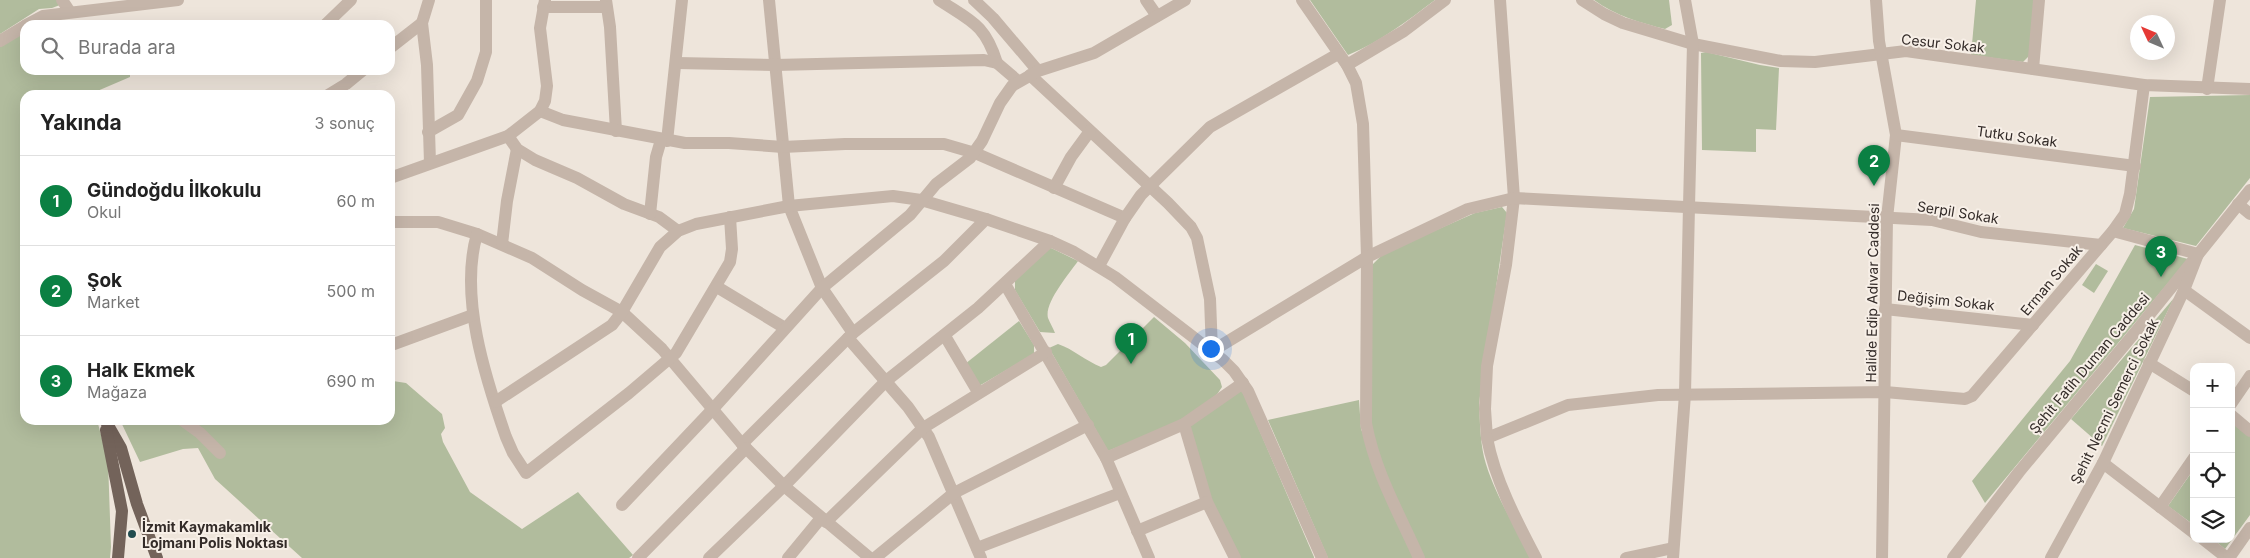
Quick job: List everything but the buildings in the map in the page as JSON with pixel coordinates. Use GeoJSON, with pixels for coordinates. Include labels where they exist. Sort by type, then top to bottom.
{"type":"FeatureCollection","features":[{"type":"Feature","properties":{"kind":"main road"},"geometry":{"type":"LineString","coordinates":[[106,425],[122,511],[118,558]]}},
{"type":"Feature","properties":{"kind":"main road"},"geometry":{"type":"LineString","coordinates":[[108,425],[121,448],[137,504],[157,558]]}},
{"type":"Feature","properties":{"kind":"street"},"geometry":{"type":"LineString","coordinates":[[62,0],[70,12]]}},
{"type":"Feature","properties":{"kind":"street"},"geometry":{"type":"LineString","coordinates":[[35,20],[43,16],[70,12],[178,0]]}},
{"type":"Feature","properties":{"kind":"street"},"geometry":{"type":"LineString","coordinates":[[330,20],[351,0]]}},
{"type":"Feature","properties":{"kind":"street"},"geometry":{"type":"LineString","coordinates":[[429,0],[422,23],[426,65],[430,163]]}},
{"type":"Feature","properties":{"kind":"street"},"geometry":{"type":"LineString","coordinates":[[428,132],[458,115],[477,81],[486,52],[486,0]]}},
{"type":"Feature","properties":{"kind":"street"},"geometry":{"type":"LineString","coordinates":[[650,214],[656,157],[664,141],[676,63],[682,0]]}},
{"type":"Feature","properties":{"kind":"street"},"geometry":{"type":"LineString","coordinates":[[770,0],[789,206],[822,288],[850,336],[933,443],[979,553],[1120,493]]}},
{"type":"Feature","properties":{"kind":"street"},"geometry":{"type":"LineString","coordinates":[[939,0],[981,28],[991,45],[996,63]]}},
{"type":"Feature","properties":{"kind":"street"},"geometry":{"type":"LineString","coordinates":[[974,0],[993,18],[1029,76],[1187,222],[1197,238],[1210,299],[1212,351]]}},
{"type":"Feature","properties":{"kind":"street"},"geometry":{"type":"LineString","coordinates":[[1146,0],[1157,16]]}},
{"type":"Feature","properties":{"kind":"street"},"geometry":{"type":"LineString","coordinates":[[622,505],[712,410],[822,288],[910,215],[936,184],[964,164],[975,153],[1005,93],[1029,76],[1094,53],[1185,0]]}},
{"type":"Feature","properties":{"kind":"street"},"geometry":{"type":"LineString","coordinates":[[1302,0],[1347,65],[1356,83],[1363,124],[1367,257],[1366,424],[1370,447],[1379,471],[1420,558]]}},
{"type":"Feature","properties":{"kind":"street"},"geometry":{"type":"LineString","coordinates":[[1347,65],[1388,42],[1446,0]]}},
{"type":"Feature","properties":{"kind":"street"},"geometry":{"type":"LineString","coordinates":[[1500,0],[1514,198],[1506,265],[1487,366],[1484,408],[1486,438],[1498,479],[1536,558]]}},
{"type":"Feature","properties":{"kind":"street","name":"Cesur Sokak"},"geometry":{"type":"LineString","coordinates":[[1582,0],[1623,23],[1693,44],[1781,61],[1815,62],[1906,51],[2144,85],[2250,88]]}},
{"type":"Feature","properties":{"kind":"street"},"geometry":{"type":"LineString","coordinates":[[1626,558],[1673,553],[1685,394],[1690,206],[1693,44],[1685,0]]}},
{"type":"Feature","properties":{"kind":"street","name":"Halide Edip Adıvar Caddesi"},"geometry":{"type":"LineString","coordinates":[[1876,0],[1881,55],[1896,134],[1887,218],[1882,558]]}},
{"type":"Feature","properties":{"kind":"street"},"geometry":{"type":"LineString","coordinates":[[2033,69],[2039,0]]}},
{"type":"Feature","properties":{"kind":"street"},"geometry":{"type":"LineString","coordinates":[[2207,88],[2220,0]]}},
{"type":"Feature","properties":{"kind":"street"},"geometry":{"type":"LineString","coordinates":[[395,176],[508,136],[540,111],[545,101],[547,86],[540,28],[544,3],[606,3],[610,27],[616,130]]}},
{"type":"Feature","properties":{"kind":"street"},"geometry":{"type":"LineString","coordinates":[[395,44],[422,23]]}},
{"type":"Feature","properties":{"kind":"street"},"geometry":{"type":"LineString","coordinates":[[0,41],[20,29]]}},
{"type":"Feature","properties":{"kind":"street"},"geometry":{"type":"LineString","coordinates":[[1099,266],[1125,218],[1149,185],[1210,127],[1338,54]]}},
{"type":"Feature","properties":{"kind":"street"},"geometry":{"type":"LineString","coordinates":[[676,63],[775,65],[984,60],[1029,76]]}},
{"type":"Feature","properties":{"kind":"street"},"geometry":{"type":"LineString","coordinates":[[336,90],[357,75]]}},
{"type":"Feature","properties":{"kind":"street","name":"Erman Sokak"},"geometry":{"type":"LineString","coordinates":[[1884,392],[1965,399],[1972,396],[2113,231],[2125,214],[2135,166],[2144,85]]}},
{"type":"Feature","properties":{"kind":"street"},"geometry":{"type":"LineString","coordinates":[[540,111],[563,120],[664,141],[783,147],[845,144],[944,144],[975,153],[1125,218]]}},
{"type":"Feature","properties":{"kind":"street"},"geometry":{"type":"LineString","coordinates":[[1054,188],[1071,157],[1090,131]]}},
{"type":"Feature","properties":{"kind":"street","name":"Tutku Sokak"},"geometry":{"type":"LineString","coordinates":[[1896,134],[2135,166]]}},
{"type":"Feature","properties":{"kind":"street"},"geometry":{"type":"LineString","coordinates":[[508,136],[518,149],[535,160],[576,178],[624,204],[664,220],[678,231]]}},
{"type":"Feature","properties":{"kind":"street"},"geometry":{"type":"LineString","coordinates":[[502,244],[507,201],[518,149]]}},
{"type":"Feature","properties":{"kind":"street","name":"Şehit Fatih Duman Caddesi"},"geometry":{"type":"LineString","coordinates":[[1953,558],[2019,472],[2250,190]]}},
{"type":"Feature","properties":{"kind":"street"},"geometry":{"type":"LineString","coordinates":[[495,402],[607,330],[622,312],[660,247],[678,231],[696,224],[789,206],[880,196],[921,200],[986,219],[1050,241],[1099,266],[1149,301],[1212,351],[1234,371],[1243,383],[1272,441],[1322,558]]}},
{"type":"Feature","properties":{"kind":"street","name":"Serpil Sokak"},"geometry":{"type":"LineString","coordinates":[[1212,351],[1367,257],[1468,209],[1514,198],[1932,220],[1981,232],[2101,245]]}},
{"type":"Feature","properties":{"kind":"street"},"geometry":{"type":"LineString","coordinates":[[2238,204],[2250,214]]}},
{"type":"Feature","properties":{"kind":"street"},"geometry":{"type":"LineString","coordinates":[[477,234],[470,266],[473,315],[495,402],[509,446],[526,473],[670,359],[686,338],[717,286],[732,256],[730,217]]}},
{"type":"Feature","properties":{"kind":"street"},"geometry":{"type":"LineString","coordinates":[[638,558],[850,336],[944,261],[986,219]]}},
{"type":"Feature","properties":{"kind":"street"},"geometry":{"type":"LineString","coordinates":[[395,222],[438,222],[477,234],[532,258],[582,290],[622,312],[646,332],[744,446],[784,486],[870,558]]}},
{"type":"Feature","properties":{"kind":"street"},"geometry":{"type":"LineString","coordinates":[[2113,231],[2198,254]]}},
{"type":"Feature","properties":{"kind":"street"},"geometry":{"type":"LineString","coordinates":[[709,558],[784,486],[886,381],[945,336],[1005,284],[1050,241]]}},
{"type":"Feature","properties":{"kind":"street","name":"Şehit Necmi Semerci Sokak"},"geometry":{"type":"LineString","coordinates":[[2051,558],[2104,464],[2184,290],[2198,254]]}},
{"type":"Feature","properties":{"kind":"street"},"geometry":{"type":"LineString","coordinates":[[1005,284],[1106,458],[1149,558]]}},
{"type":"Feature","properties":{"kind":"street"},"geometry":{"type":"LineString","coordinates":[[717,286],[785,328]]}},
{"type":"Feature","properties":{"kind":"street"},"geometry":{"type":"LineString","coordinates":[[2184,290],[2250,338]]}},
{"type":"Feature","properties":{"kind":"street","name":"Değişim Sokak"},"geometry":{"type":"LineString","coordinates":[[1885,309],[2033,325]]}},
{"type":"Feature","properties":{"kind":"street"},"geometry":{"type":"LineString","coordinates":[[395,344],[473,315]]}},
{"type":"Feature","properties":{"kind":"street"},"geometry":{"type":"LineString","coordinates":[[945,336],[978,392]]}},
{"type":"Feature","properties":{"kind":"street"},"geometry":{"type":"LineString","coordinates":[[788,558],[823,520],[923,428],[978,392],[1046,352]]}},
{"type":"Feature","properties":{"kind":"street"},"geometry":{"type":"LineString","coordinates":[[2149,364],[2190,389]]}},
{"type":"Feature","properties":{"kind":"street"},"geometry":{"type":"LineString","coordinates":[[2235,398],[2250,376]]}},
{"type":"Feature","properties":{"kind":"street"},"geometry":{"type":"LineString","coordinates":[[1106,458],[1184,424],[1243,383]]}},
{"type":"Feature","properties":{"kind":"street"},"geometry":{"type":"LineString","coordinates":[[1486,438],[1568,405],[1685,394],[1884,392]]}},
{"type":"Feature","properties":{"kind":"street"},"geometry":{"type":"LineString","coordinates":[[2235,418],[2250,431]]}},
{"type":"Feature","properties":{"kind":"street"},"geometry":{"type":"LineString","coordinates":[[1184,424],[1207,502],[1235,558]]}},
{"type":"Feature","properties":{"kind":"street"},"geometry":{"type":"LineString","coordinates":[[189,425],[220,452]]}},
{"type":"Feature","properties":{"kind":"street"},"geometry":{"type":"LineString","coordinates":[[875,558],[954,493],[1088,425]]}},
{"type":"Feature","properties":{"kind":"street"},"geometry":{"type":"LineString","coordinates":[[2104,464],[2190,530]]}},
{"type":"Feature","properties":{"kind":"street"},"geometry":{"type":"LineString","coordinates":[[2160,507],[2190,464]]}},
{"type":"Feature","properties":{"kind":"street"},"geometry":{"type":"LineString","coordinates":[[1137,531],[1207,502]]}},
{"type":"Feature","properties":{"kind":"street"},"geometry":{"type":"LineString","coordinates":[[2208,543],[2228,558],[2250,528]]}},
{"type":"Feature","properties":{"kind":"green space"},"geometry":{"type":"Polygon","coordinates":[[[0,0],[57,0],[60,5],[39,9],[0,34],[0,0]]]}},
{"type":"Feature","properties":{"kind":"green space"},"geometry":{"type":"Polygon","coordinates":[[[1310,0],[1435,0],[1382,37],[1348,55],[1310,0]]]}},
{"type":"Feature","properties":{"kind":"green space"},"geometry":{"type":"Polygon","coordinates":[[[1594,0],[1669,0],[1672,25],[1665,29],[1637,21],[1610,10],[1594,0]]]}},
{"type":"Feature","properties":{"kind":"green space"},"geometry":{"type":"Polygon","coordinates":[[[1976,0],[2034,0],[2030,55],[2023,62],[1971,55],[1976,0]]]}},
{"type":"Feature","properties":{"kind":"green space"},"geometry":{"type":"Polygon","coordinates":[[[20,35],[20,75],[130,75],[130,77],[100,90],[20,90],[20,425],[98,425],[108,461],[110,558],[0,558],[0,47],[20,35]]]}},
{"type":"Feature","properties":{"kind":"green space"},"geometry":{"type":"Polygon","coordinates":[[[1706,52],[1779,68],[1776,130],[1756,129],[1756,152],[1702,150],[1701,53],[1706,52]]]}},
{"type":"Feature","properties":{"kind":"green space"},"geometry":{"type":"Polygon","coordinates":[[[2250,95],[2250,178],[2196,246],[2123,228],[2134,209],[2150,97],[2250,95]]]}},
{"type":"Feature","properties":{"kind":"green space"},"geometry":{"type":"Polygon","coordinates":[[[1502,207],[1507,213],[1479,403],[1481,437],[1484,457],[1493,483],[1531,558],[1424,558],[1383,470],[1370,424],[1372,265],[1384,253],[1475,213],[1502,207]]]}},
{"type":"Feature","properties":{"kind":"green space"},"geometry":{"type":"Polygon","coordinates":[[[2135,245],[2188,259],[1985,503],[1972,481],[2070,361],[2135,245]]]}},
{"type":"Feature","properties":{"kind":"green space"},"geometry":{"type":"Polygon","coordinates":[[[1049,247],[1078,261],[1058,289],[1050,305],[1048,318],[1055,333],[1040,332],[1015,290],[1015,281],[1049,247]]]}},
{"type":"Feature","properties":{"kind":"green space"},"geometry":{"type":"Polygon","coordinates":[[[2096,264],[2108,271],[2094,293],[2082,285],[2096,264]]]}},
{"type":"Feature","properties":{"kind":"green space"},"geometry":{"type":"Polygon","coordinates":[[[2174,298],[2102,446],[2071,419],[2174,298]]]}},
{"type":"Feature","properties":{"kind":"green space"},"geometry":{"type":"Polygon","coordinates":[[[1154,317],[1185,343],[1220,380],[1222,387],[1201,409],[1187,418],[1108,451],[1049,348],[1058,344],[1101,367],[1106,365],[1154,317]]]}},
{"type":"Feature","properties":{"kind":"green space"},"geometry":{"type":"Polygon","coordinates":[[[1019,321],[1034,345],[1034,354],[979,386],[965,364],[1019,321]]]}},
{"type":"Feature","properties":{"kind":"green space"},"geometry":{"type":"Polygon","coordinates":[[[395,381],[406,383],[442,414],[445,428],[441,434],[443,442],[470,492],[522,529],[578,492],[633,555],[629,558],[302,558],[215,479],[198,448],[183,449],[140,462],[122,425],[395,425],[395,381]]]}},
{"type":"Feature","properties":{"kind":"green space"},"geometry":{"type":"Polygon","coordinates":[[[1242,390],[1314,558],[1239,558],[1211,500],[1189,426],[1242,390]]]}},
{"type":"Feature","properties":{"kind":"green space"},"geometry":{"type":"Polygon","coordinates":[[[1359,400],[1361,429],[1414,558],[1328,558],[1268,420],[1359,400]]]}},
{"type":"Feature","properties":{"kind":"green space"},"geometry":{"type":"Polygon","coordinates":[[[2235,418],[2250,431],[2250,515],[2235,535],[2235,418]]]}},
{"type":"Feature","properties":{"kind":"green space"},"geometry":{"type":"Polygon","coordinates":[[[2190,475],[2190,522],[2168,506],[2190,475]]]}},
{"type":"Feature","properties":{"kind":"green space"},"geometry":{"type":"Polygon","coordinates":[[[2218,543],[2229,543],[2225,549],[2218,543]]]}},
{"type":"Feature","properties":{"kind":"place","name":"Şok"},"geometry":{"type":"Point","coordinates":[1874,186]}},
{"type":"Feature","properties":{"kind":"place","name":"Halk Ekmek"},"geometry":{"type":"Point","coordinates":[2161,277]}},
{"type":"Feature","properties":{"kind":"place","name":"Gündoğdu İlkokulu"},"geometry":{"type":"Point","coordinates":[1131,364]}},
{"type":"Feature","properties":{"kind":"place","name":"İzmit Kaymakamlık Lojmanı Polis Noktası"},"geometry":{"type":"Point","coordinates":[132,534]}}]}
